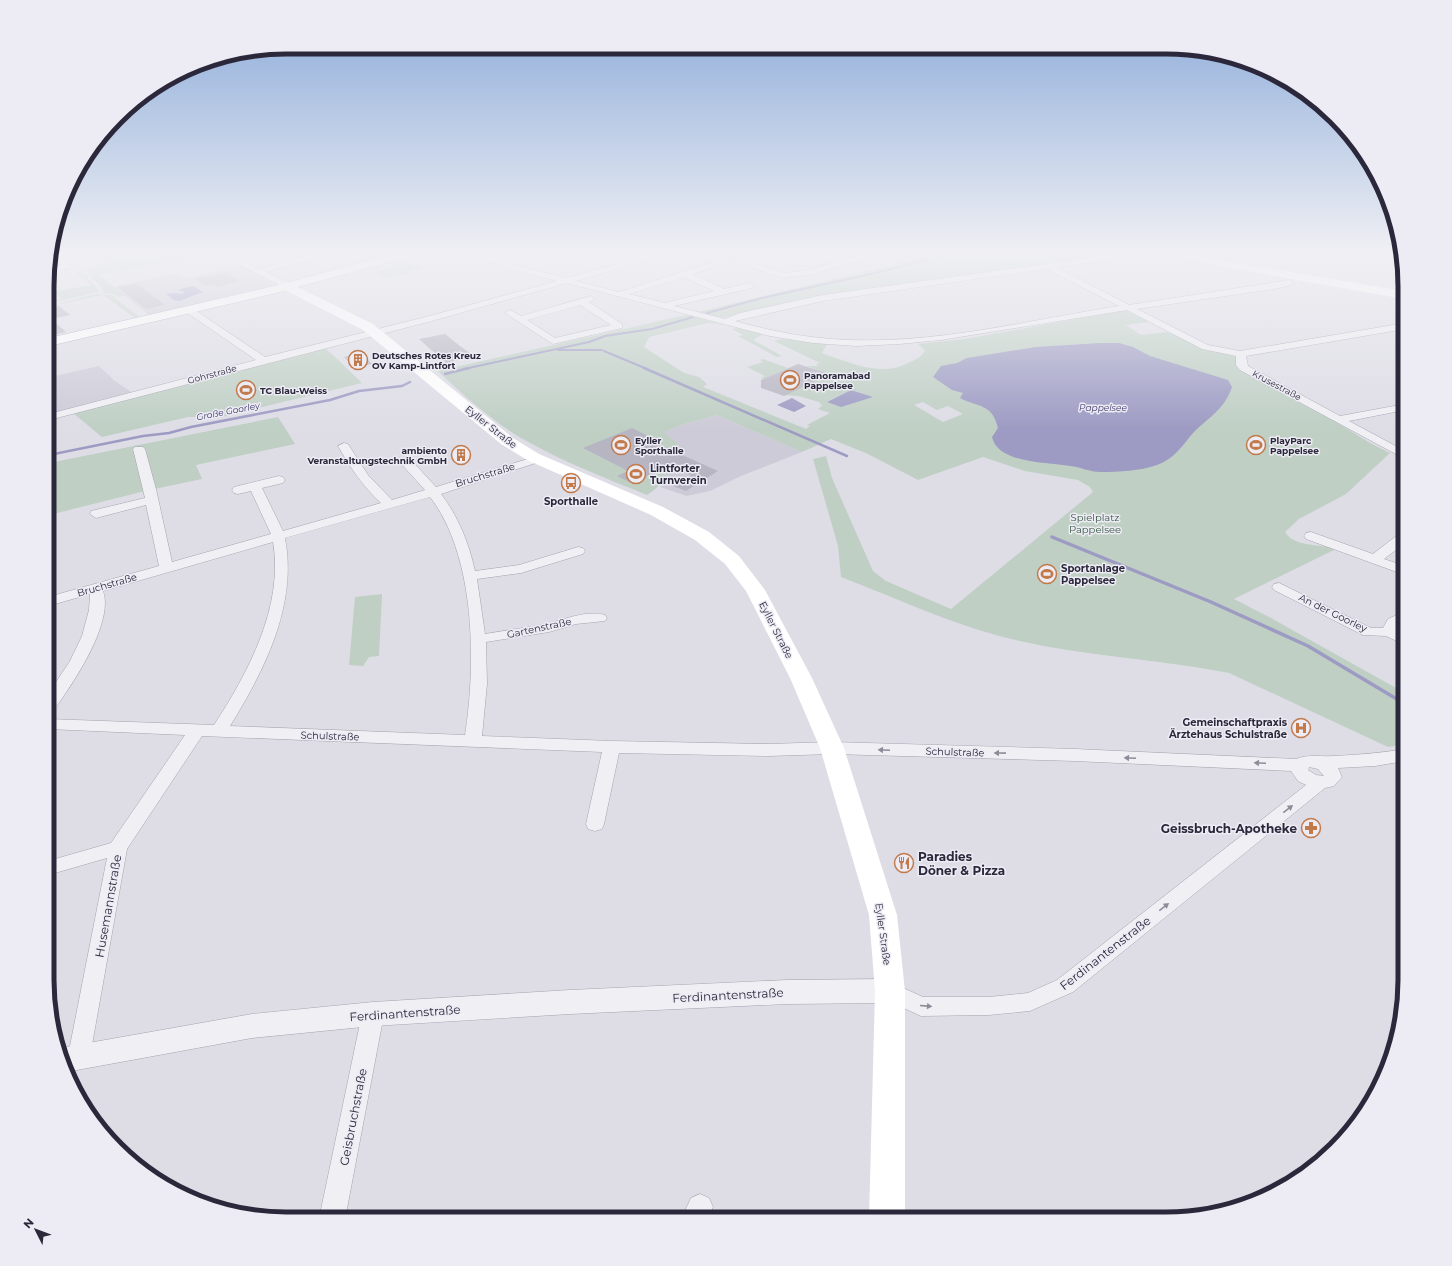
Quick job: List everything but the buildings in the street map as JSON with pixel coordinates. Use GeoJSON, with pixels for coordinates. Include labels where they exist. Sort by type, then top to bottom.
{"type":"FeatureCollection","features":[{"type":"Feature","properties":{"kind":"main road"},"geometry":{"type":"LineString","coordinates":[[54,342],[185,311]]}},
{"type":"Feature","properties":{"kind":"main road","name":"Eyller Straße"},"geometry":{"type":"LineString","coordinates":[[338,311],[375,332],[507,441],[538,459],[684,525],[702,536],[732,560],[755,590],[801,678],[832,748],[858,828],[883,915],[890,991],[887,1212]]}},
{"type":"Feature","properties":{"kind":"street"},"geometry":{"type":"LineString","coordinates":[[191,311],[264,361]]}},
{"type":"Feature","properties":{"kind":"street","name":"Gohrstraße"},"geometry":{"type":"LineString","coordinates":[[54,416],[456,311]]}},
{"type":"Feature","properties":{"kind":"street"},"geometry":{"type":"LineString","coordinates":[[520,319],[549,311]]}},
{"type":"Feature","properties":{"kind":"street"},"geometry":{"type":"LineString","coordinates":[[510,313],[553,341],[618,326],[596,311]]}},
{"type":"Feature","properties":{"kind":"street"},"geometry":{"type":"LineString","coordinates":[[681,311],[803,339],[890,343],[950,337],[1109,311]]}},
{"type":"Feature","properties":{"kind":"street"},"geometry":{"type":"LineString","coordinates":[[725,322],[740,316],[762,311]]}},
{"type":"Feature","properties":{"kind":"street"},"geometry":{"type":"LineString","coordinates":[[1134,311],[1205,348],[1240,354],[1398,327]]}},
{"type":"Feature","properties":{"kind":"street","name":"Krusestraße"},"geometry":{"type":"LineString","coordinates":[[1240,354],[1242,358],[1241,365],[1244,368],[1340,419],[1398,452]]}},
{"type":"Feature","properties":{"kind":"street"},"geometry":{"type":"LineString","coordinates":[[1340,419],[1398,408]]}},
{"type":"Feature","properties":{"kind":"street"},"geometry":{"type":"LineString","coordinates":[[344,446],[358,472],[378,494],[390,504]]}},
{"type":"Feature","properties":{"kind":"street"},"geometry":{"type":"LineString","coordinates":[[139,449],[150,489],[151,500],[166,568]]}},
{"type":"Feature","properties":{"kind":"street","name":"Bruchstraße"},"geometry":{"type":"LineString","coordinates":[[54,600],[433,492],[538,459]]}},
{"type":"Feature","properties":{"kind":"street"},"geometry":{"type":"LineString","coordinates":[[408,464],[445,508],[457,532],[469,576],[479,639],[478,710],[473,741]]}},
{"type":"Feature","properties":{"kind":"street"},"geometry":{"type":"LineString","coordinates":[[238,490],[279,480]]}},
{"type":"Feature","properties":{"kind":"street"},"geometry":{"type":"LineString","coordinates":[[218,732],[252,674],[264,646],[277,603],[282,567],[278,536],[255,486]]}},
{"type":"Feature","properties":{"kind":"street"},"geometry":{"type":"LineString","coordinates":[[96,514],[151,500]]}},
{"type":"Feature","properties":{"kind":"street"},"geometry":{"type":"LineString","coordinates":[[1311,536],[1398,568]]}},
{"type":"Feature","properties":{"kind":"street"},"geometry":{"type":"LineString","coordinates":[[1375,559],[1398,541]]}},
{"type":"Feature","properties":{"kind":"street"},"geometry":{"type":"LineString","coordinates":[[469,576],[521,569],[578,551]]}},
{"type":"Feature","properties":{"kind":"street","name":"An der Goorley"},"geometry":{"type":"LineString","coordinates":[[1279,587],[1368,632],[1389,632],[1398,637]]}},
{"type":"Feature","properties":{"kind":"street"},"geometry":{"type":"LineString","coordinates":[[54,698],[65,683],[86,645],[95,620],[98,594],[95,589]]}},
{"type":"Feature","properties":{"kind":"street","name":"Gartenstraße"},"geometry":{"type":"LineString","coordinates":[[479,639],[549,628],[575,620],[600,618]]}},
{"type":"Feature","properties":{"kind":"street"},"geometry":{"type":"LineString","coordinates":[[1389,632],[1393,622],[1398,620]]}},
{"type":"Feature","properties":{"kind":"street","name":"Schulstraße"},"geometry":{"type":"LineString","coordinates":[[54,724],[612,747],[768,750],[832,748],[1075,755],[1299,765],[1302,775],[1312,781],[1324,774]]}},
{"type":"Feature","properties":{"kind":"street","name":"Husemannstraße"},"geometry":{"type":"LineString","coordinates":[[71,1058],[94,983],[118,848],[197,731]]}},
{"type":"Feature","properties":{"kind":"street"},"geometry":{"type":"LineString","coordinates":[[595,824],[612,747]]}},
{"type":"Feature","properties":{"kind":"street"},"geometry":{"type":"LineString","coordinates":[[1324,774],[1375,760],[1398,756]]}},
{"type":"Feature","properties":{"kind":"street","name":"Ferdinantenstraße"},"geometry":{"type":"LineString","coordinates":[[71,1058],[252,1026],[373,1014],[570,1002],[780,993],[890,991],[921,1007],[989,1006],[1030,1002],[1065,986],[1087,969],[1324,774]]}},
{"type":"Feature","properties":{"kind":"street"},"geometry":{"type":"LineString","coordinates":[[54,866],[118,848]]}},
{"type":"Feature","properties":{"kind":"street","name":"Geisbruchstraße"},"geometry":{"type":"LineString","coordinates":[[333,1212],[373,1014]]}},
{"type":"Feature","properties":{"kind":"shaded area"},"geometry":{"type":"Polygon","coordinates":[[[144,311],[165,311],[149,315],[144,311]]]}},
{"type":"Feature","properties":{"kind":"shaded area"},"geometry":{"type":"Polygon","coordinates":[[[99,366],[115,381],[133,393],[54,414],[54,376],[99,366]]]}},
{"type":"Feature","properties":{"kind":"shaded area"},"geometry":{"type":"Polygon","coordinates":[[[717,415],[802,452],[741,476],[710,491],[687,496],[660,487],[663,483],[653,459],[664,432],[684,424],[717,415]]]}},
{"type":"Feature","properties":{"kind":"green space"},"geometry":{"type":"Polygon","coordinates":[[[125,311],[131,311],[139,317],[135,318],[125,311]]]}},
{"type":"Feature","properties":{"kind":"green space","name":"Spielplatz Pappelsee"},"geometry":{"type":"Polygon","coordinates":[[[701,311],[753,311],[723,318],[713,316],[702,319],[724,325],[708,323],[649,337],[644,347],[684,373],[699,377],[707,384],[703,387],[806,429],[810,426],[807,425],[830,413],[818,409],[822,406],[819,402],[798,396],[785,395],[825,373],[807,366],[818,366],[816,364],[820,363],[774,341],[783,339],[827,344],[822,353],[866,367],[888,369],[899,367],[915,360],[920,356],[925,351],[918,344],[965,339],[1119,311],[1127,311],[1149,322],[1126,325],[1141,335],[1167,332],[1208,350],[1235,356],[1237,361],[1370,443],[1390,453],[1346,494],[1299,519],[1285,532],[1289,537],[1301,543],[1336,549],[1234,599],[1398,689],[1398,745],[1388,747],[1229,673],[1059,649],[1003,637],[962,625],[841,577],[838,546],[813,459],[826,456],[832,478],[873,571],[886,581],[951,609],[1093,492],[1090,487],[1078,480],[1025,471],[983,457],[918,480],[868,454],[831,439],[802,452],[717,415],[684,424],[664,432],[679,445],[674,450],[653,459],[664,467],[663,477],[658,487],[647,495],[567,462],[521,438],[478,407],[438,371],[701,311]],[[851,390],[828,402],[872,397],[851,390]],[[923,402],[914,405],[943,422],[963,414],[948,406],[937,410],[923,402]]]}},
{"type":"Feature","properties":{"kind":"green space"},"geometry":{"type":"Polygon","coordinates":[[[738,328],[763,334],[753,340],[782,356],[777,357],[738,336],[743,335],[732,329],[738,328]]]}},
{"type":"Feature","properties":{"kind":"green space","name":"TC Blau-Weiss"},"geometry":{"type":"Polygon","coordinates":[[[323,347],[362,383],[221,417],[188,417],[102,437],[73,413],[323,347]]]}},
{"type":"Feature","properties":{"kind":"green space"},"geometry":{"type":"Polygon","coordinates":[[[763,359],[788,368],[764,379],[761,378],[765,376],[747,367],[763,362],[760,360],[763,359]]]}},
{"type":"Feature","properties":{"kind":"green space"},"geometry":{"type":"Polygon","coordinates":[[[278,417],[295,444],[196,465],[202,479],[145,491],[54,514],[54,462],[278,417]]]}},
{"type":"Feature","properties":{"kind":"green space"},"geometry":{"type":"Polygon","coordinates":[[[382,594],[379,656],[369,657],[363,666],[349,665],[355,597],[382,594]]]}},
{"type":"Feature","properties":{"kind":"water","name":"Pappelsee"},"geometry":{"type":"Polygon","coordinates":[[[1119,343],[1133,347],[1150,356],[1228,380],[1232,387],[1225,402],[1216,413],[1193,433],[1177,452],[1168,459],[1157,465],[1144,469],[1100,472],[1025,460],[1004,452],[996,446],[992,437],[998,428],[992,414],[984,407],[960,398],[963,393],[952,390],[933,377],[941,366],[957,363],[967,358],[1036,347],[1119,343]]]}},
{"type":"Feature","properties":{"kind":"water"},"geometry":{"type":"Polygon","coordinates":[[[851,390],[873,397],[841,407],[827,402],[851,390]]]}},
{"type":"Feature","properties":{"kind":"water"},"geometry":{"type":"Polygon","coordinates":[[[792,398],[806,406],[794,412],[777,405],[792,398]]]}},
{"type":"Feature","properties":{"kind":"waterway","name":"Große Goorley"},"geometry":{"type":"LineString","coordinates":[[707,313],[714,311]]}},
{"type":"Feature","properties":{"kind":"waterway","name":"Große Goorley"},"geometry":{"type":"LineString","coordinates":[[464,369],[589,342],[605,336],[652,329],[693,317]]}},
{"type":"Feature","properties":{"kind":"waterway"},"geometry":{"type":"LineString","coordinates":[[558,350],[602,350]]}},
{"type":"Feature","properties":{"kind":"waterway"},"geometry":{"type":"LineString","coordinates":[[604,351],[647,369]]}},
{"type":"Feature","properties":{"kind":"waterway","name":"Große Goorley"},"geometry":{"type":"LineString","coordinates":[[445,374],[469,368]]}},
{"type":"Feature","properties":{"kind":"waterway"},"geometry":{"type":"LineString","coordinates":[[644,368],[847,456]]}},
{"type":"Feature","properties":{"kind":"waterway","name":"Große Goorley"},"geometry":{"type":"LineString","coordinates":[[54,454],[143,436],[169,433],[191,427],[330,400],[359,391],[402,386],[410,382]]}},
{"type":"Feature","properties":{"kind":"waterway"},"geometry":{"type":"LineString","coordinates":[[1052,537],[1211,602],[1308,646],[1398,700]]}},
{"type":"Feature","properties":{"kind":"place","name":"Deutsches Rotes Kreuz OV Kamp-Lintfort"},"geometry":{"type":"Point","coordinates":[358,360]}},
{"type":"Feature","properties":{"kind":"place","name":"Panoramabad Pappelsee"},"geometry":{"type":"Point","coordinates":[790,380]}},
{"type":"Feature","properties":{"kind":"place","name":"TC Blau-Weiss"},"geometry":{"type":"Point","coordinates":[246,390]}},
{"type":"Feature","properties":{"kind":"place","name":"Eyller Sporthalle"},"geometry":{"type":"Point","coordinates":[621,445]}},
{"type":"Feature","properties":{"kind":"place","name":"PlayParc Pappelsee"},"geometry":{"type":"Point","coordinates":[1256,445]}},
{"type":"Feature","properties":{"kind":"place","name":"ambiento Veranstaltungstechnik GmbH"},"geometry":{"type":"Point","coordinates":[461,455]}},
{"type":"Feature","properties":{"kind":"place","name":"Lintforter Turnverein"},"geometry":{"type":"Point","coordinates":[636,474]}},
{"type":"Feature","properties":{"kind":"place","name":"Sporthalle"},"geometry":{"type":"Point","coordinates":[571,483]}},
{"type":"Feature","properties":{"kind":"place","name":"Sportanlage Pappelsee"},"geometry":{"type":"Point","coordinates":[1047,574]}},
{"type":"Feature","properties":{"kind":"place","name":"Gemeinschaftpraxis Ärztehaus Schulstraße"},"geometry":{"type":"Point","coordinates":[1301,728]}},
{"type":"Feature","properties":{"kind":"place","name":"Geissbruch-Apotheke"},"geometry":{"type":"Point","coordinates":[1311,828]}},
{"type":"Feature","properties":{"kind":"place","name":"Paradies Döner & Pizza"},"geometry":{"type":"Point","coordinates":[904,863]}}]}
